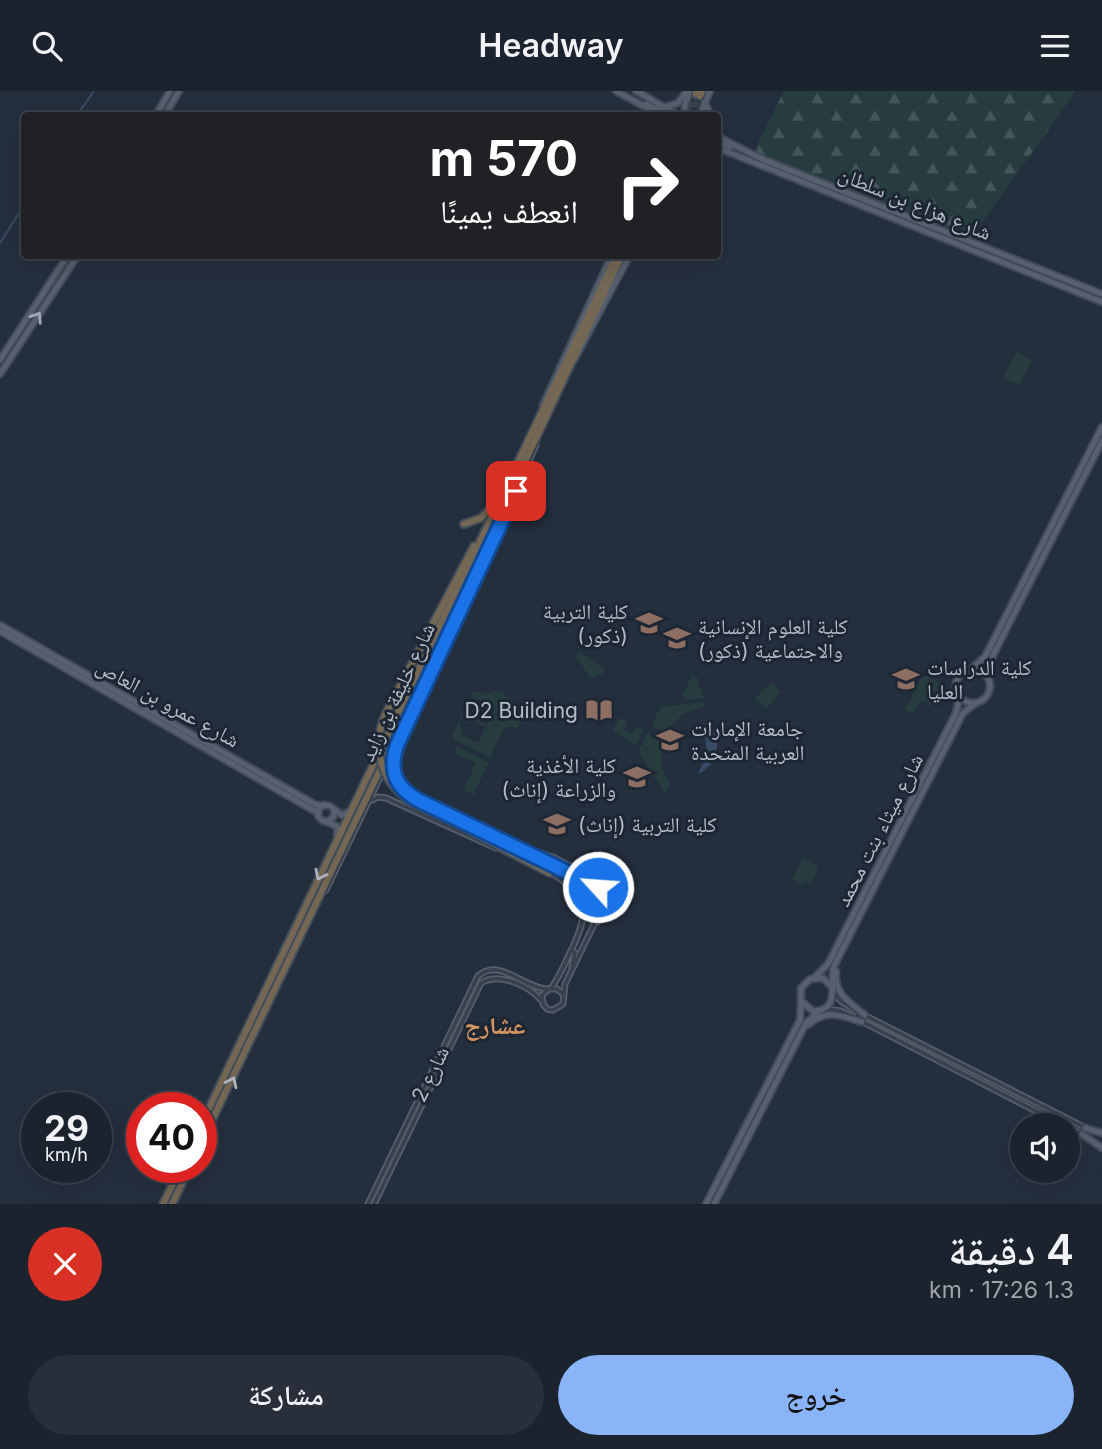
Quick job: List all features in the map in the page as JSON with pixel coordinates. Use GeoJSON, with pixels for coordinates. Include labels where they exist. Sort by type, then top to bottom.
{"type":"FeatureCollection","features":[{"type":"Feature","properties":{"kind":"highway","name":"شارع خليفة بن زايد"},"geometry":{"type":"LineString","coordinates":[[217,1110],[535,441],[615,259]]}},
{"type":"Feature","properties":{"kind":"highway","name":"شارع خليفة بن زايد"},"geometry":{"type":"LineString","coordinates":[[217,1092],[615,259]]}},
{"type":"Feature","properties":{"kind":"highway"},"geometry":{"type":"LineString","coordinates":[[464,524],[478,520],[490,511],[504,486],[508,484]]}},
{"type":"Feature","properties":{"kind":"highway"},"geometry":{"type":"LineString","coordinates":[[485,531],[479,536],[386,713],[379,739],[381,764],[394,787],[409,797],[550,873]]}},
{"type":"Feature","properties":{"kind":"highway"},"geometry":{"type":"LineString","coordinates":[[163,1204],[173,1183]]}},
{"type":"Feature","properties":{"kind":"highway"},"geometry":{"type":"LineString","coordinates":[[172,1204],[182,1183]]}},
{"type":"Feature","properties":{"kind":"main road"},"geometry":{"type":"LineString","coordinates":[[158,112],[170,91]]}},
{"type":"Feature","properties":{"kind":"main road"},"geometry":{"type":"LineString","coordinates":[[167,112],[179,91]]}},
{"type":"Feature","properties":{"kind":"main road"},"geometry":{"type":"LineString","coordinates":[[616,91],[654,112]]}},
{"type":"Feature","properties":{"kind":"main road"},"geometry":{"type":"LineString","coordinates":[[636,91],[671,112]]}},
{"type":"Feature","properties":{"kind":"main road"},"geometry":{"type":"LineString","coordinates":[[662,106],[669,107],[696,93],[710,91]]}},
{"type":"Feature","properties":{"kind":"main road"},"geometry":{"type":"LineString","coordinates":[[696,93],[700,112]]}},
{"type":"Feature","properties":{"kind":"main road"},"geometry":{"type":"LineString","coordinates":[[678,112],[696,93]]}},
{"type":"Feature","properties":{"kind":"main road"},"geometry":{"type":"LineString","coordinates":[[685,112],[685,104],[696,93]]}},
{"type":"Feature","properties":{"kind":"main road"},"geometry":{"type":"LineString","coordinates":[[696,93],[708,112]]}},
{"type":"Feature","properties":{"kind":"main road"},"geometry":{"type":"LineString","coordinates":[[633,101],[666,112]]}},
{"type":"Feature","properties":{"kind":"main road"},"geometry":{"type":"LineString","coordinates":[[645,107],[649,112]]}},
{"type":"Feature","properties":{"kind":"main road","name":"شارع هزاع بن سلطان"},"geometry":{"type":"LineString","coordinates":[[721,140],[1100,292]]}},
{"type":"Feature","properties":{"kind":"main road","name":"شارع هزاع بن سلطان"},"geometry":{"type":"LineString","coordinates":[[721,151],[801,180],[1102,302]]}},
{"type":"Feature","properties":{"kind":"main road"},"geometry":{"type":"LineString","coordinates":[[0,360],[65,259]]}},
{"type":"Feature","properties":{"kind":"main road"},"geometry":{"type":"LineString","coordinates":[[0,375],[75,259]]}},
{"type":"Feature","properties":{"kind":"main road"},"geometry":{"type":"LineString","coordinates":[[572,361],[579,354],[627,259]]}},
{"type":"Feature","properties":{"kind":"main road"},"geometry":{"type":"LineString","coordinates":[[1102,426],[985,657],[959,676],[956,683],[957,692],[964,701],[976,703],[989,694],[989,669],[993,655],[1102,441]]}},
{"type":"Feature","properties":{"kind":"main road","name":"شارع عمرو بن العاص"},"geometry":{"type":"LineString","coordinates":[[0,625],[120,695],[322,806]]}},
{"type":"Feature","properties":{"kind":"main road","name":"شارع عمرو بن العاص"},"geometry":{"type":"LineString","coordinates":[[0,631],[318,813]]}},
{"type":"Feature","properties":{"kind":"main road"},"geometry":{"type":"LineString","coordinates":[[971,669],[980,670],[989,678]]}},
{"type":"Feature","properties":{"kind":"main road","name":"شارع ميثاء بنت محمد"},"geometry":{"type":"LineString","coordinates":[[814,977],[828,964],[938,748],[957,709],[957,692]]}},
{"type":"Feature","properties":{"kind":"main road","name":"شارع ميثاء بنت محمد"},"geometry":{"type":"LineString","coordinates":[[833,990],[832,974],[838,959],[963,713],[976,703]]}},
{"type":"Feature","properties":{"kind":"main road"},"geometry":{"type":"LineString","coordinates":[[331,853],[339,829],[335,824],[320,819],[318,813],[322,806],[327,805],[340,815],[347,814],[361,792]]}},
{"type":"Feature","properties":{"kind":"main road"},"geometry":{"type":"LineString","coordinates":[[327,822],[333,818],[334,811]]}},
{"type":"Feature","properties":{"kind":"main road"},"geometry":{"type":"LineString","coordinates":[[838,959],[836,983],[839,993],[863,1019]]}},
{"type":"Feature","properties":{"kind":"main road"},"geometry":{"type":"LineString","coordinates":[[706,1204],[800,1020],[801,988],[806,981],[814,977],[827,981],[833,990],[832,1000],[806,1023],[714,1204]]}},
{"type":"Feature","properties":{"kind":"main road"},"geometry":{"type":"LineString","coordinates":[[801,1001],[808,1009],[822,1010]]}},
{"type":"Feature","properties":{"kind":"main road"},"geometry":{"type":"LineString","coordinates":[[798,1038],[813,1020],[824,1015],[840,1014],[863,1019]]}},
{"type":"Feature","properties":{"kind":"main road"},"geometry":{"type":"LineString","coordinates":[[1084,1131],[1102,1134]]}},
{"type":"Feature","properties":{"kind":"main road"},"geometry":{"type":"LineString","coordinates":[[1084,1131],[1102,1146]]}},
{"type":"Feature","properties":{"kind":"street"},"geometry":{"type":"LineString","coordinates":[[319,897],[333,878],[499,530],[535,450],[535,441]]}},
{"type":"Feature","properties":{"kind":"street"},"geometry":{"type":"LineString","coordinates":[[397,745],[392,760],[393,769],[409,797]]}},
{"type":"Feature","properties":{"kind":"street"},"geometry":{"type":"LineString","coordinates":[[370,801],[380,797],[390,800],[550,873],[571,886],[582,903],[582,927],[550,989],[542,995],[542,1002],[547,1009],[557,1009],[563,1004],[563,994],[572,969],[604,904],[604,895],[600,889],[522,848],[409,797],[395,787],[389,792],[390,800]]}},
{"type":"Feature","properties":{"kind":"street"},"geometry":{"type":"LineString","coordinates":[[522,848],[549,856],[605,883],[610,898],[590,932]]}},
{"type":"Feature","properties":{"kind":"street"},"geometry":{"type":"LineString","coordinates":[[522,848],[536,859],[599,893],[601,905],[590,932]]}},
{"type":"Feature","properties":{"kind":"street"},"geometry":{"type":"LineString","coordinates":[[533,854],[603,887],[607,901],[595,926]]}},
{"type":"Feature","properties":{"kind":"street"},"geometry":{"type":"LineString","coordinates":[[570,952],[575,952],[572,969]]}},
{"type":"Feature","properties":{"kind":"street","name":"شارع 2"},"geometry":{"type":"LineString","coordinates":[[368,1204],[478,976],[489,969],[498,969],[535,987],[550,989]]}},
{"type":"Feature","properties":{"kind":"street","name":"شارع 2"},"geometry":{"type":"LineString","coordinates":[[374,1204],[481,983],[490,978],[502,978],[534,993],[542,1002]]}},
{"type":"Feature","properties":{"kind":"street"},"geometry":{"type":"LineString","coordinates":[[550,989],[559,990],[563,994]]}},
{"type":"Feature","properties":{"kind":"street"},"geometry":{"type":"LineString","coordinates":[[833,990],[863,1019],[1040,1113]]}},
{"type":"Feature","properties":{"kind":"street"},"geometry":{"type":"LineString","coordinates":[[822,1010],[841,1011],[863,1019],[1084,1131]]}},
{"type":"Feature","properties":{"kind":"street"},"geometry":{"type":"LineString","coordinates":[[1080,1130],[1084,1131]]}},
{"type":"Feature","properties":{"kind":"green space"},"geometry":{"type":"Polygon","coordinates":[[[784,91],[1076,91],[971,238],[754,151],[784,91]]]}},
{"type":"Feature","properties":{"kind":"green space"},"geometry":{"type":"Polygon","coordinates":[[[1016,352],[1032,360],[1019,385],[1003,377],[1016,352]]]}},
{"type":"Feature","properties":{"kind":"green space"},"geometry":{"type":"Polygon","coordinates":[[[579,651],[591,661],[594,659],[606,672],[591,679],[576,656],[579,651]]]}},
{"type":"Feature","properties":{"kind":"green space"},"geometry":{"type":"Polygon","coordinates":[[[923,674],[943,684],[933,705],[921,700],[913,713],[905,709],[923,674]]]}},
{"type":"Feature","properties":{"kind":"green space"},"geometry":{"type":"Polygon","coordinates":[[[692,675],[697,677],[704,698],[684,700],[682,696],[692,675]]]}},
{"type":"Feature","properties":{"kind":"green space"},"geometry":{"type":"Polygon","coordinates":[[[771,682],[781,692],[766,709],[755,699],[771,682]]]}},
{"type":"Feature","properties":{"kind":"green space"},"geometry":{"type":"Polygon","coordinates":[[[500,689],[524,713],[517,729],[510,726],[504,728],[490,758],[454,739],[452,735],[467,705],[459,725],[462,728],[461,735],[479,743],[485,727],[469,719],[463,724],[470,709],[470,716],[486,724],[495,709],[478,699],[471,704],[469,702],[472,692],[493,693],[500,689]]]}},
{"type":"Feature","properties":{"kind":"green space"},"geometry":{"type":"Polygon","coordinates":[[[705,702],[704,707],[683,714],[666,731],[651,727],[660,707],[705,702]]]}},
{"type":"Feature","properties":{"kind":"green space"},"geometry":{"type":"Polygon","coordinates":[[[619,718],[627,721],[624,730],[632,733],[636,726],[644,730],[636,746],[613,731],[619,718]]]}},
{"type":"Feature","properties":{"kind":"green space"},"geometry":{"type":"Polygon","coordinates":[[[648,732],[662,742],[661,765],[670,785],[665,793],[640,754],[642,744],[657,764],[642,742],[648,732]]]}},
{"type":"Feature","properties":{"kind":"green space"},"geometry":{"type":"Polygon","coordinates":[[[457,746],[489,763],[474,795],[464,790],[476,763],[454,753],[457,746]]]}},
{"type":"Feature","properties":{"kind":"green space"},"geometry":{"type":"Polygon","coordinates":[[[803,857],[817,866],[811,884],[805,881],[803,885],[792,879],[803,857]]]}},
{"type":"Feature","properties":{"kind":"water"},"geometry":{"type":"Polygon","coordinates":[[[713,724],[717,738],[714,759],[698,774],[707,754],[707,727],[713,724]]]}},
{"type":"Feature","properties":{"kind":"waterway"},"geometry":{"type":"LineString","coordinates":[[79,112],[94,91]]}},
{"type":"Feature","properties":{"kind":"waterway"},"geometry":{"type":"LineString","coordinates":[[0,243],[21,210]]}},
{"type":"Feature","properties":{"kind":"tunnel"},"geometry":{"type":"LineString","coordinates":[[687,112],[696,94]]}},
{"type":"Feature","properties":{"kind":"tunnel"},"geometry":{"type":"LineString","coordinates":[[692,112],[700,96]]}},
{"type":"Feature","properties":{"kind":"place","name":"كلية التربية (ذكور)"},"geometry":{"type":"Point","coordinates":[649,623]}},
{"type":"Feature","properties":{"kind":"place","name":"كلية العلوم الإنسانية والاجتماعية (ذكور)"},"geometry":{"type":"Point","coordinates":[677,638]}},
{"type":"Feature","properties":{"kind":"place","name":"كلية الدراسات العليا"},"geometry":{"type":"Point","coordinates":[906,679]}},
{"type":"Feature","properties":{"kind":"place","name":"D2 Building"},"geometry":{"type":"Point","coordinates":[599,710]}},
{"type":"Feature","properties":{"kind":"place","name":"جامعة الإمارات العربية المتحدة"},"geometry":{"type":"Point","coordinates":[670,740]}},
{"type":"Feature","properties":{"kind":"place","name":"كلية الأغذية والزراعة (إناث)"},"geometry":{"type":"Point","coordinates":[637,777]}},
{"type":"Feature","properties":{"kind":"place","name":"كلية التربية (إناث)"},"geometry":{"type":"Point","coordinates":[557,824]}},
{"type":"Feature","properties":{"kind":"district","name":"عشارج"},"geometry":{"type":"Point","coordinates":[495,1025]}},
{"type":"Feature","properties":{"kind":"route"},"geometry":{"type":"LineString","coordinates":[[516,491],[397,745],[392,760],[393,769],[407,794],[598,887]]}}]}
